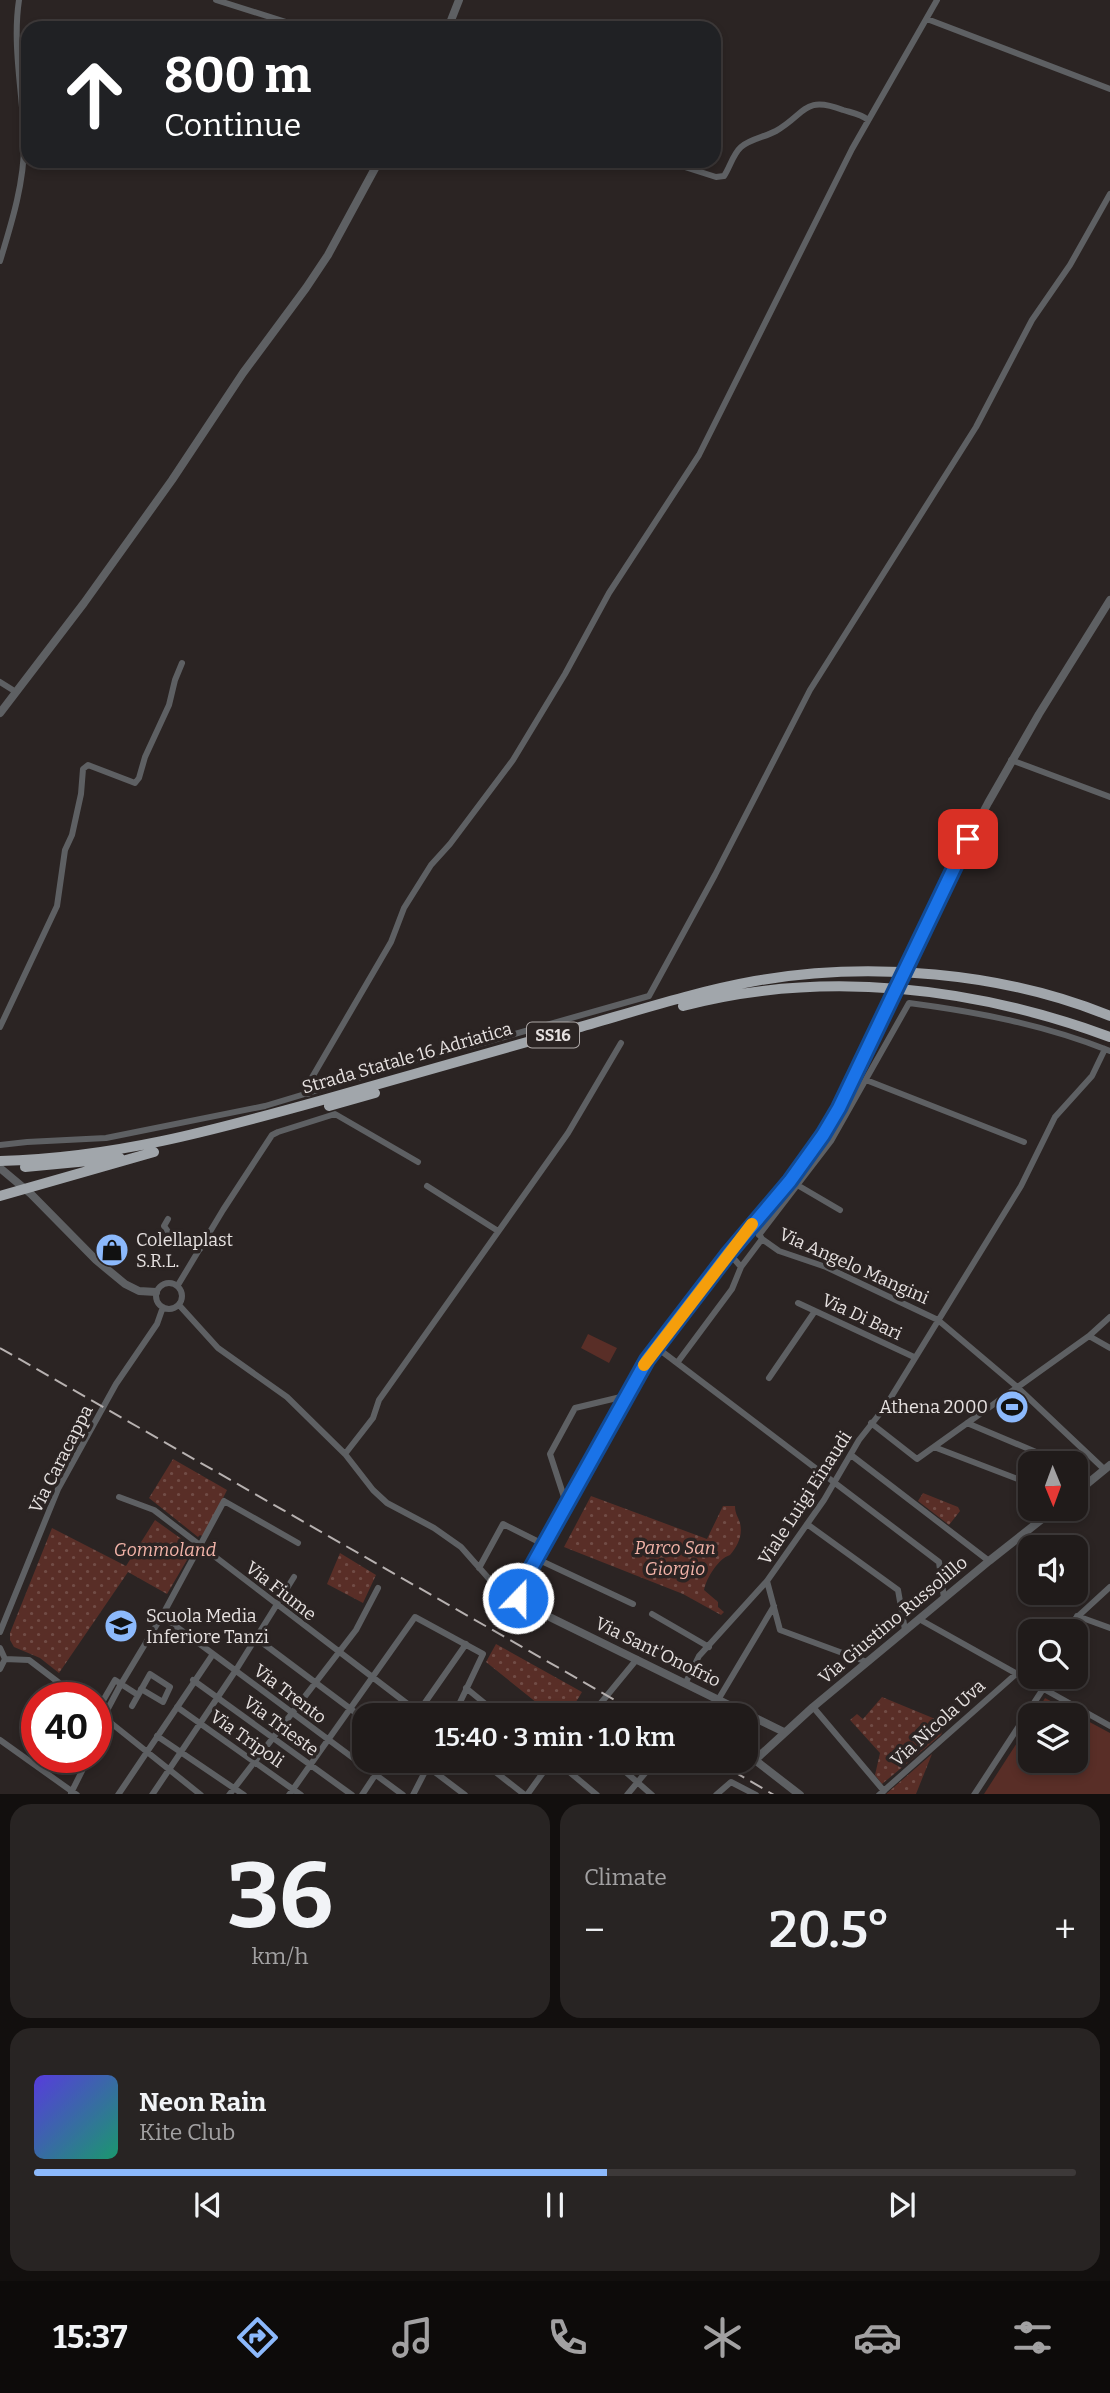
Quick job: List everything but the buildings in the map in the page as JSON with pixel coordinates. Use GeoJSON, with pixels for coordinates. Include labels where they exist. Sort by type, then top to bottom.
{"type":"FeatureCollection","features":[{"type":"Feature","properties":{"kind":"highway","name":"Strada Statale 16 Adriatica"},"geometry":{"type":"LineString","coordinates":[[2,1166],[176,1140],[666,1003],[757,981],[871,972],[940,976],[1006,985],[1064,999],[1110,1016]]}},
{"type":"Feature","properties":{"kind":"highway","name":"Strada Statale 16 Adriatica"},"geometry":{"type":"LineString","coordinates":[[2,1166],[75,1164],[154,1152],[327,1106],[627,1020],[755,992],[832,986],[917,989],[979,999],[1110,1037]]}},
{"type":"Feature","properties":{"kind":"highway"},"geometry":{"type":"LineString","coordinates":[[0,1196],[16,1191],[30,1191],[154,1152]]}},
{"type":"Feature","properties":{"kind":"street"},"geometry":{"type":"LineString","coordinates":[[19,0],[21,96]]}},
{"type":"Feature","properties":{"kind":"street"},"geometry":{"type":"LineString","coordinates":[[216,0],[283,21]]}},
{"type":"Feature","properties":{"kind":"street"},"geometry":{"type":"LineString","coordinates":[[450,21],[459,0]]}},
{"type":"Feature","properties":{"kind":"street"},"geometry":{"type":"LineString","coordinates":[[308,1094],[307,1086],[391,942],[404,908],[431,864],[450,844],[513,760],[565,674],[609,593],[699,455],[868,120],[937,0]]}},
{"type":"Feature","properties":{"kind":"street"},"geometry":{"type":"LineString","coordinates":[[927,19],[1110,89]]}},
{"type":"Feature","properties":{"kind":"street"},"geometry":{"type":"LineString","coordinates":[[688,168],[716,177],[724,176],[744,145],[775,131],[800,112],[817,104],[831,105],[862,115],[868,120]]}},
{"type":"Feature","properties":{"kind":"street"},"geometry":{"type":"LineString","coordinates":[[0,261],[23,168]]}},
{"type":"Feature","properties":{"kind":"street"},"geometry":{"type":"LineString","coordinates":[[0,713],[84,603],[172,480],[243,373],[306,288],[328,255],[375,168]]}},
{"type":"Feature","properties":{"kind":"street"},"geometry":{"type":"LineString","coordinates":[[0,1145],[106,1138],[255,1108],[649,996],[810,690],[979,421],[1032,320],[1070,265],[1110,194]]}},
{"type":"Feature","properties":{"kind":"street"},"geometry":{"type":"LineString","coordinates":[[179,1305],[218,1348],[287,1397],[345,1454],[373,1490],[387,1503],[434,1528],[461,1547],[498,1589],[515,1597],[625,1396],[656,1347],[753,1223],[790,1181],[823,1135],[839,1108],[959,858],[1011,760],[1110,600]]}},
{"type":"Feature","properties":{"kind":"street"},"geometry":{"type":"LineString","coordinates":[[0,1027],[57,906],[65,850],[72,835],[83,769],[88,765],[135,783],[169,705],[174,680],[182,663]]}},
{"type":"Feature","properties":{"kind":"street"},"geometry":{"type":"LineString","coordinates":[[0,682],[16,692]]}},
{"type":"Feature","properties":{"kind":"street"},"geometry":{"type":"LineString","coordinates":[[1011,760],[1110,797]]}},
{"type":"Feature","properties":{"kind":"street"},"geometry":{"type":"LineString","coordinates":[[677,1363],[732,1289],[741,1267],[760,1237],[831,1141],[909,1003],[1013,1020],[1107,1050]]}},
{"type":"Feature","properties":{"kind":"street"},"geometry":{"type":"LineString","coordinates":[[345,1454],[373,1418],[379,1400],[568,1133],[621,1043]]}},
{"type":"Feature","properties":{"kind":"street","name":"Viale Luigi Einaudi"},"geometry":{"type":"LineString","coordinates":[[685,1684],[699,1656],[767,1581],[835,1483],[1021,1186],[1055,1117],[1092,1076],[1107,1050]]}},
{"type":"Feature","properties":{"kind":"street"},"geometry":{"type":"LineString","coordinates":[[866,1080],[1024,1142]]}},
{"type":"Feature","properties":{"kind":"street"},"geometry":{"type":"LineString","coordinates":[[178,1285],[272,1135],[335,1114],[418,1162]]}},
{"type":"Feature","properties":{"kind":"street"},"geometry":{"type":"LineString","coordinates":[[2,1166],[30,1191],[79,1244],[125,1284],[139,1291],[156,1292],[165,1283],[178,1285]]}},
{"type":"Feature","properties":{"kind":"street"},"geometry":{"type":"LineString","coordinates":[[799,1185],[840,1210]]}},
{"type":"Feature","properties":{"kind":"street"},"geometry":{"type":"LineString","coordinates":[[427,1186],[498,1231]]}},
{"type":"Feature","properties":{"kind":"street"},"geometry":{"type":"LineString","coordinates":[[168,1220],[164,1226],[169,1233],[200,1249]]}},
{"type":"Feature","properties":{"kind":"street","name":"Via Angelo Mangini"},"geometry":{"type":"LineString","coordinates":[[753,1223],[760,1237],[779,1251],[826,1267],[938,1320],[1107,1467]]}},
{"type":"Feature","properties":{"kind":"street"},"geometry":{"type":"LineString","coordinates":[[729,1253],[741,1267]]}},
{"type":"Feature","properties":{"kind":"street"},"geometry":{"type":"LineString","coordinates":[[156,1292],[157,1301],[163,1307],[171,1309],[179,1305],[183,1297],[178,1285]]}},
{"type":"Feature","properties":{"kind":"street","name":"Via Di Bari"},"geometry":{"type":"LineString","coordinates":[[798,1303],[914,1357]]}},
{"type":"Feature","properties":{"kind":"street","name":"Via Caracappa"},"geometry":{"type":"LineString","coordinates":[[0,1632],[58,1489],[116,1384],[157,1324],[163,1307]]}},
{"type":"Feature","properties":{"kind":"street"},"geometry":{"type":"LineString","coordinates":[[769,1378],[815,1311]]}},
{"type":"Feature","properties":{"kind":"street"},"geometry":{"type":"LineString","coordinates":[[871,1423],[917,1459],[1089,1336],[1110,1317]]}},
{"type":"Feature","properties":{"kind":"street"},"geometry":{"type":"LineString","coordinates":[[1089,1336],[1110,1348]]}},
{"type":"Feature","properties":{"kind":"street"},"geometry":{"type":"LineString","coordinates":[[656,1347],[939,1562],[944,1598]]}},
{"type":"Feature","properties":{"kind":"street"},"geometry":{"type":"LineString","coordinates":[[566,1503],[550,1454],[575,1408],[625,1396]]}},
{"type":"Feature","properties":{"kind":"street"},"geometry":{"type":"LineString","coordinates":[[967,1423],[1034,1451]]}},
{"type":"Feature","properties":{"kind":"street"},"geometry":{"type":"LineString","coordinates":[[934,1447],[1018,1479]]}},
{"type":"Feature","properties":{"kind":"street"},"geometry":{"type":"LineString","coordinates":[[851,1455],[989,1561]]}},
{"type":"Feature","properties":{"kind":"street"},"geometry":{"type":"LineString","coordinates":[[1088,1483],[1107,1467]]}},
{"type":"Feature","properties":{"kind":"street","name":"Via Fiume"},"geometry":{"type":"LineString","coordinates":[[119,1497],[154,1510],[405,1703]]}},
{"type":"Feature","properties":{"kind":"street"},"geometry":{"type":"LineString","coordinates":[[112,1704],[224,1501],[298,1543]]}},
{"type":"Feature","properties":{"kind":"street","name":"Via Giustino Russolillo"},"geometry":{"type":"LineString","coordinates":[[800,1794],[755,1760],[813,1707],[1040,1521]]}},
{"type":"Feature","properties":{"kind":"street"},"geometry":{"type":"LineString","coordinates":[[480,1568],[503,1524],[543,1544]]}},
{"type":"Feature","properties":{"kind":"street"},"geometry":{"type":"LineString","coordinates":[[807,1524],[898,1590],[905,1630]]}},
{"type":"Feature","properties":{"kind":"street"},"geometry":{"type":"LineString","coordinates":[[535,1558],[633,1604]]}},
{"type":"Feature","properties":{"kind":"street"},"geometry":{"type":"LineString","coordinates":[[152,1794],[236,1670],[294,1577]]}},
{"type":"Feature","properties":{"kind":"street"},"geometry":{"type":"LineString","coordinates":[[767,1581],[780,1630],[867,1662]]}},
{"type":"Feature","properties":{"kind":"street"},"geometry":{"type":"LineString","coordinates":[[1074,1619],[1110,1587]]}},
{"type":"Feature","properties":{"kind":"street"},"geometry":{"type":"LineString","coordinates":[[229,1794],[356,1630],[377,1588]]}},
{"type":"Feature","properties":{"kind":"street","name":"Via Sant'Onofrio"},"geometry":{"type":"LineString","coordinates":[[515,1597],[784,1732]]}},
{"type":"Feature","properties":{"kind":"street"},"geometry":{"type":"LineString","coordinates":[[718,1700],[774,1606]]}},
{"type":"Feature","properties":{"kind":"street"},"geometry":{"type":"LineString","coordinates":[[652,1614],[709,1647]]}},
{"type":"Feature","properties":{"kind":"street","name":"Via Trento"},"geometry":{"type":"LineString","coordinates":[[162,1616],[402,1794]]}},
{"type":"Feature","properties":{"kind":"street"},"geometry":{"type":"LineString","coordinates":[[1077,1616],[1110,1628]]}},
{"type":"Feature","properties":{"kind":"street"},"geometry":{"type":"LineString","coordinates":[[291,1792],[415,1617],[482,1654],[459,1703]]}},
{"type":"Feature","properties":{"kind":"street"},"geometry":{"type":"LineString","coordinates":[[919,1619],[1016,1674]]}},
{"type":"Feature","properties":{"kind":"street"},"geometry":{"type":"LineString","coordinates":[[256,1638],[350,1709]]}},
{"type":"Feature","properties":{"kind":"street"},"geometry":{"type":"LineString","coordinates":[[426,1703],[466,1644]]}},
{"type":"Feature","properties":{"kind":"street"},"geometry":{"type":"LineString","coordinates":[[0,1648],[5,1659],[0,1670]]}},
{"type":"Feature","properties":{"kind":"street"},"geometry":{"type":"LineString","coordinates":[[118,1794],[213,1654]]}},
{"type":"Feature","properties":{"kind":"street"},"geometry":{"type":"LineString","coordinates":[[5,1659],[29,1660],[58,1682]]}},
{"type":"Feature","properties":{"kind":"street"},"geometry":{"type":"LineString","coordinates":[[601,1703],[637,1659]]}},
{"type":"Feature","properties":{"kind":"street","name":"Via Nicola Uva"},"geometry":{"type":"LineString","coordinates":[[881,1793],[1016,1674]]}},
{"type":"Feature","properties":{"kind":"street"},"geometry":{"type":"LineString","coordinates":[[112,1685],[115,1680],[121,1684],[139,1692],[163,1702],[170,1687],[150,1675],[139,1692],[132,1706]]}},
{"type":"Feature","properties":{"kind":"street","name":"Via Trieste"},"geometry":{"type":"LineString","coordinates":[[194,1680],[352,1794]]}},
{"type":"Feature","properties":{"kind":"street"},"geometry":{"type":"LineString","coordinates":[[466,1688],[484,1703]]}},
{"type":"Feature","properties":{"kind":"street"},"geometry":{"type":"LineString","coordinates":[[974,1794],[1043,1689],[1110,1726]]}},
{"type":"Feature","properties":{"kind":"street","name":"Via Tripoli"},"geometry":{"type":"LineString","coordinates":[[177,1707],[255,1762],[291,1792],[301,1794]]}},
{"type":"Feature","properties":{"kind":"street"},"geometry":{"type":"LineString","coordinates":[[813,1707],[881,1793]]}},
{"type":"Feature","properties":{"kind":"street"},"geometry":{"type":"LineString","coordinates":[[112,1723],[201,1794]]}},
{"type":"Feature","properties":{"kind":"street"},"geometry":{"type":"LineString","coordinates":[[157,1736],[244,1794]]}},
{"type":"Feature","properties":{"kind":"street"},"geometry":{"type":"LineString","coordinates":[[0,1740],[73,1793],[82,1773]]}},
{"type":"Feature","properties":{"kind":"street"},"geometry":{"type":"LineString","coordinates":[[412,1794],[425,1773]]}},
{"type":"Feature","properties":{"kind":"street"},"geometry":{"type":"LineString","coordinates":[[440,1773],[465,1794]]}},
{"type":"Feature","properties":{"kind":"street"},"geometry":{"type":"LineString","coordinates":[[498,1773],[526,1794],[543,1773]]}},
{"type":"Feature","properties":{"kind":"street"},"geometry":{"type":"LineString","coordinates":[[570,1773],[597,1794]]}},
{"type":"Feature","properties":{"kind":"street"},"geometry":{"type":"LineString","coordinates":[[627,1773],[652,1794]]}},
{"type":"Feature","properties":{"kind":"street"},"geometry":{"type":"LineString","coordinates":[[626,1794],[643,1773]]}},
{"type":"Feature","properties":{"kind":"street"},"geometry":{"type":"LineString","coordinates":[[362,1794],[375,1774]]}},
{"type":"Feature","properties":{"kind":"street"},"geometry":{"type":"LineString","coordinates":[[716,1794],[731,1782],[756,1794]]}},
{"type":"Feature","properties":{"kind":"green space"},"geometry":{"type":"Polygon","coordinates":[[[588,1334],[617,1348],[609,1363],[581,1348],[588,1334]]]}},
{"type":"Feature","properties":{"kind":"green space"},"geometry":{"type":"Polygon","coordinates":[[[173,1459],[227,1490],[204,1537],[198,1537],[149,1498],[173,1459]]]}},
{"type":"Feature","properties":{"kind":"green space"},"geometry":{"type":"Polygon","coordinates":[[[923,1493],[958,1507],[960,1511],[949,1525],[918,1501],[923,1493]]]}},
{"type":"Feature","properties":{"kind":"green space","name":"Parco San Giorgio"},"geometry":{"type":"Polygon","coordinates":[[[591,1496],[707,1539],[723,1506],[735,1506],[741,1527],[739,1540],[730,1555],[721,1560],[714,1569],[704,1590],[718,1602],[718,1607],[724,1612],[721,1615],[683,1594],[564,1547],[591,1496]]]}},
{"type":"Feature","properties":{"kind":"green space","name":"Gommoland"},"geometry":{"type":"Polygon","coordinates":[[[155,1520],[194,1548],[167,1594],[128,1572],[59,1673],[40,1658],[14,1647],[10,1633],[52,1528],[126,1566],[155,1520]]]}},
{"type":"Feature","properties":{"kind":"green space"},"geometry":{"type":"Polygon","coordinates":[[[340,1553],[376,1575],[363,1603],[327,1584],[340,1553]]]}},
{"type":"Feature","properties":{"kind":"green space"},"geometry":{"type":"Polygon","coordinates":[[[496,1644],[582,1692],[575,1703],[537,1703],[486,1662],[496,1644]]]}},
{"type":"Feature","properties":{"kind":"green space"},"geometry":{"type":"Polygon","coordinates":[[[882,1697],[945,1723],[941,1735],[882,1784],[875,1775],[880,1753],[850,1720],[857,1714],[863,1719],[882,1697]]]}},
{"type":"Feature","properties":{"kind":"green space"},"geometry":{"type":"Polygon","coordinates":[[[1088,1721],[1110,1733],[1110,1794],[984,1794],[1018,1741],[1018,1773],[1088,1773],[1088,1721]]]}},
{"type":"Feature","properties":{"kind":"green space"},"geometry":{"type":"Polygon","coordinates":[[[932,1754],[916,1794],[886,1794],[932,1754]]]}},
{"type":"Feature","properties":{"kind":"railway"},"geometry":{"type":"LineString","coordinates":[[0,1348],[620,1703]]}},
{"type":"Feature","properties":{"kind":"railway"},"geometry":{"type":"LineString","coordinates":[[736,1773],[772,1794]]}},
{"type":"Feature","properties":{"kind":"slow traffic"},"geometry":{"type":"LineString","coordinates":[[644,1365],[752,1224]]}},
{"type":"Feature","properties":{"kind":"place","name":"Colellaplast S.R.L."},"geometry":{"type":"Point","coordinates":[112,1250]}},
{"type":"Feature","properties":{"kind":"place","name":"Athena 2000"},"geometry":{"type":"Point","coordinates":[1012,1407]}},
{"type":"Feature","properties":{"kind":"place","name":"Scuola Media Inferiore Tanzi"},"geometry":{"type":"Point","coordinates":[121,1626]}},
{"type":"Feature","properties":{"kind":"route"},"geometry":{"type":"LineString","coordinates":[[518,1598],[516,1595],[535,1558],[647,1360],[729,1253],[790,1181],[823,1135],[839,1108],[968,839]]}}]}
